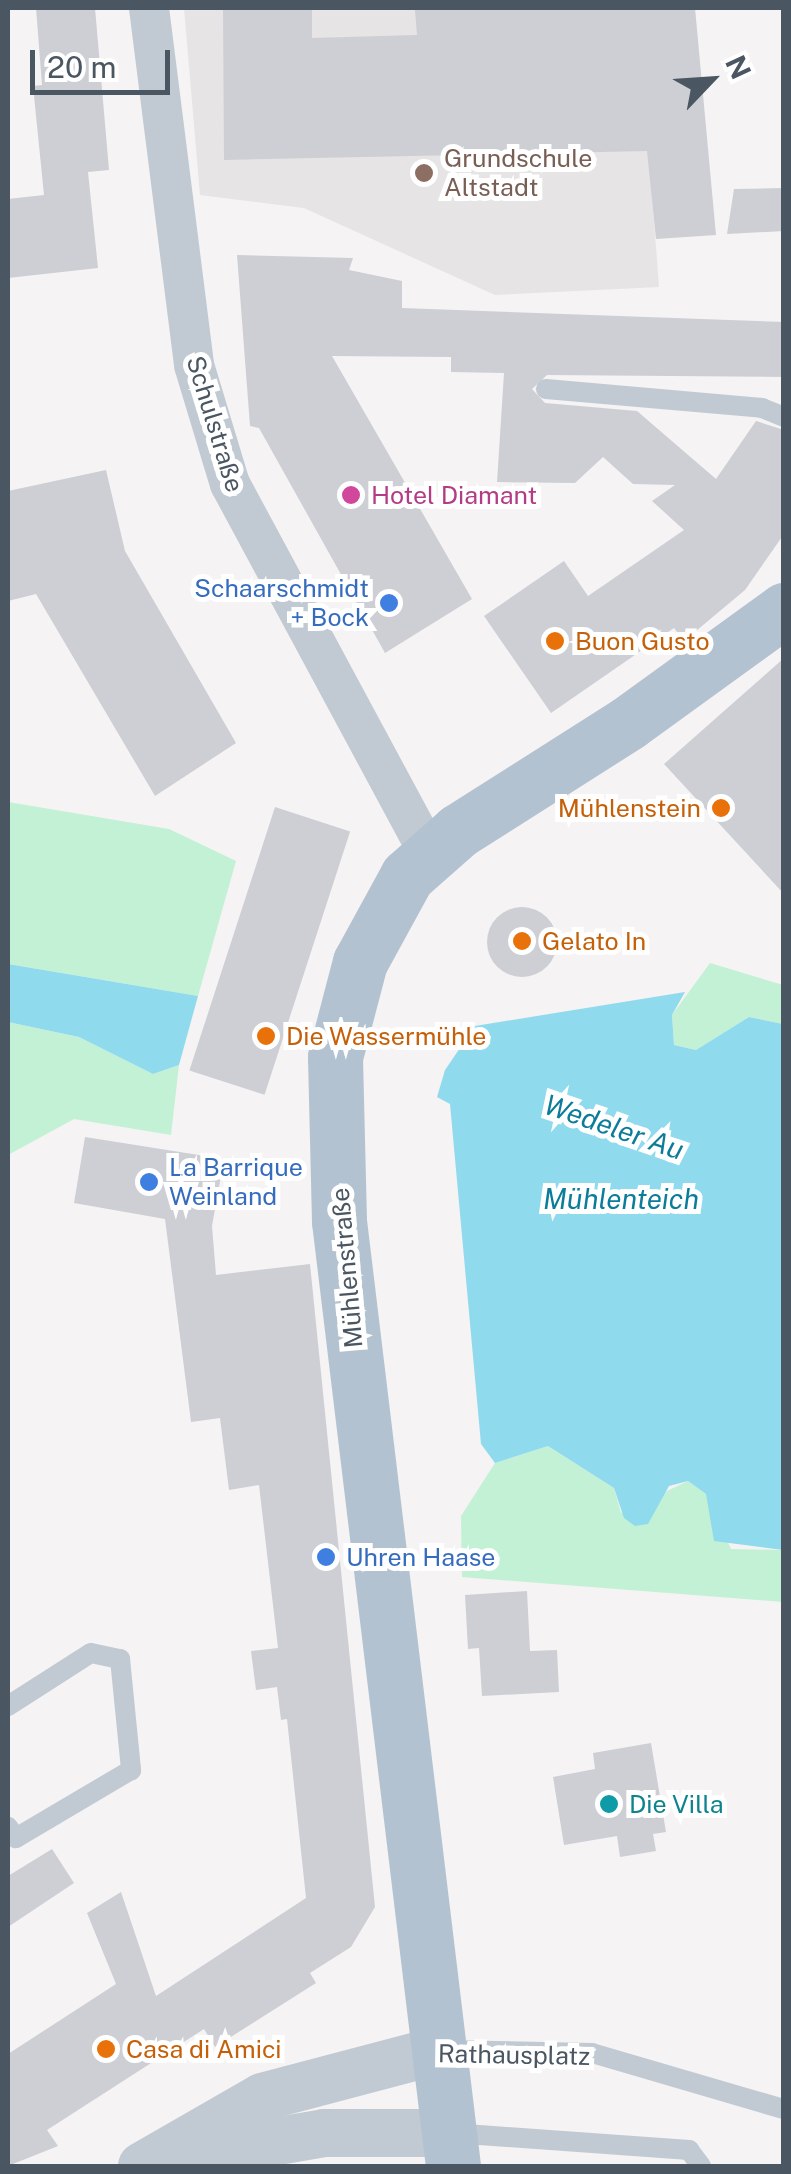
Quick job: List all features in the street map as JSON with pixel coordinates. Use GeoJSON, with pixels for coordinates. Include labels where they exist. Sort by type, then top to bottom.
{"type":"FeatureCollection","features":[{"type":"Feature","properties":{"kind":"main road","name":"Mühlenstraße"},"geometry":{"type":"LineString","coordinates":[[451,2150],[339,1221],[335,1057],[360,962],[385,904],[430,855],[784,610]]}},
{"type":"Feature","properties":{"kind":"street","name":"Schulstraße"},"geometry":{"type":"LineString","coordinates":[[150,8],[194,365],[230,484],[430,855]]}},
{"type":"Feature","properties":{"kind":"street","name":"Rathausplatz"},"geometry":{"type":"LineString","coordinates":[[145,2166],[262,2097],[440,2050]]}},
{"type":"Feature","properties":{"kind":"street","name":"Rathausplatz"},"geometry":{"type":"LineString","coordinates":[[145,2166],[248,2140],[451,2150]]}},
{"type":"Feature","properties":{"kind":"lane"},"geometry":{"type":"LineString","coordinates":[[546,389],[762,408],[784,418]]}},
{"type":"Feature","properties":{"kind":"lane"},"geometry":{"type":"LineString","coordinates":[[8,1706],[91,1653],[120,1659],[131,1770],[16,1838],[8,1826]]}},
{"type":"Feature","properties":{"kind":"lane","name":"Rathausplatz"},"geometry":{"type":"LineString","coordinates":[[440,2050],[592,2053],[784,2109]]}},
{"type":"Feature","properties":{"kind":"lane","name":"Rathausplatz"},"geometry":{"type":"LineString","coordinates":[[451,2150],[690,2150],[701,2166]]}},
{"type":"Feature","properties":{"kind":"shaded area","name":"Grundschule Altstadt"},"geometry":{"type":"Polygon","coordinates":[[[184,8],[638,8],[659,287],[495,295],[304,208],[200,195],[184,8]]]}},
{"type":"Feature","properties":{"kind":"green space"},"geometry":{"type":"Polygon","coordinates":[[[8,802],[169,829],[236,861],[198,996],[8,964],[8,802]]]}},
{"type":"Feature","properties":{"kind":"green space"},"geometry":{"type":"Polygon","coordinates":[[[710,963],[783,985],[783,1024],[749,1017],[696,1050],[674,1045],[672,1015],[710,963]]]}},
{"type":"Feature","properties":{"kind":"green space"},"geometry":{"type":"Polygon","coordinates":[[[8,1022],[79,1037],[153,1074],[179,1065],[171,1135],[74,1119],[8,1155],[8,1022]]]}},
{"type":"Feature","properties":{"kind":"green space"},"geometry":{"type":"Polygon","coordinates":[[[548,1446],[614,1488],[621,1513],[688,1481],[706,1494],[731,1549],[783,1550],[783,1602],[462,1577],[461,1516],[495,1463],[548,1446]]]}},
{"type":"Feature","properties":{"kind":"water"},"geometry":{"type":"Polygon","coordinates":[[[8,964],[198,996],[179,1065],[153,1074],[79,1037],[8,1022],[8,964]]]}},
{"type":"Feature","properties":{"kind":"water","name":"Mühlenteich"},"geometry":{"type":"Polygon","coordinates":[[[685,992],[672,1015],[674,1045],[696,1050],[749,1017],[783,1024],[783,1550],[714,1541],[706,1494],[688,1481],[669,1486],[648,1524],[635,1526],[624,1518],[614,1488],[548,1446],[495,1463],[481,1444],[450,1104],[437,1097],[445,1070],[475,1026],[685,992]]]}},
{"type":"Feature","properties":{"kind":"building"},"geometry":{"type":"Polygon","coordinates":[[[36,8],[95,8],[109,170],[88,172],[98,268],[8,278],[8,199],[44,195],[33,86],[42,85],[36,8]]]}},
{"type":"Feature","properties":{"kind":"building"},"geometry":{"type":"Polygon","coordinates":[[[223,8],[312,8],[312,38],[417,35],[415,10],[695,8],[716,235],[656,239],[647,151],[224,160],[223,8]]]}},
{"type":"Feature","properties":{"kind":"building"},"geometry":{"type":"Polygon","coordinates":[[[784,188],[784,231],[727,234],[734,189],[784,188]]]}},
{"type":"Feature","properties":{"kind":"building"},"geometry":{"type":"Polygon","coordinates":[[[237,255],[353,258],[349,270],[402,281],[402,308],[784,322],[784,377],[547,375],[532,389],[545,403],[637,411],[716,479],[756,421],[784,430],[784,534],[745,590],[684,641],[674,628],[551,713],[484,616],[564,561],[588,596],[684,530],[652,501],[675,485],[633,484],[603,457],[575,483],[497,482],[504,373],[451,372],[451,357],[332,356],[472,599],[385,653],[259,428],[250,426],[237,255]]]}},
{"type":"Feature","properties":{"kind":"building"},"geometry":{"type":"Polygon","coordinates":[[[106,470],[125,551],[236,743],[155,796],[36,594],[8,601],[8,491],[106,470]]]}},
{"type":"Feature","properties":{"kind":"building"},"geometry":{"type":"Polygon","coordinates":[[[784,658],[784,894],[664,764],[784,658]]]}},
{"type":"Feature","properties":{"kind":"building"},"geometry":{"type":"Polygon","coordinates":[[[275,807],[350,831],[265,1095],[189,1070],[275,807]]]}},
{"type":"Feature","properties":{"kind":"building"},"geometry":{"type":"Polygon","coordinates":[[[522,907],[546,918],[557,942],[546,966],[522,977],[498,966],[487,942],[498,918],[522,907]]]}},
{"type":"Feature","properties":{"kind":"building"},"geometry":{"type":"Polygon","coordinates":[[[85,1137],[224,1159],[212,1226],[216,1275],[310,1264],[375,1907],[351,1947],[310,1973],[316,1983],[215,2047],[204,2029],[47,2130],[58,2146],[8,2166],[8,2054],[116,1984],[87,1913],[121,1892],[156,1996],[306,1898],[287,1719],[281,1720],[277,1687],[256,1690],[251,1651],[278,1648],[259,1485],[229,1490],[220,1418],[191,1422],[165,1219],[74,1203],[85,1137]]]}},
{"type":"Feature","properties":{"kind":"building"},"geometry":{"type":"Polygon","coordinates":[[[527,1591],[530,1651],[557,1650],[559,1692],[482,1696],[479,1648],[468,1649],[465,1595],[527,1591]]]}},
{"type":"Feature","properties":{"kind":"building","name":"Die Villa"},"geometry":{"type":"Polygon","coordinates":[[[651,1743],[666,1832],[653,1834],[656,1851],[620,1857],[617,1836],[564,1845],[553,1777],[595,1769],[593,1753],[651,1743]]]}},
{"type":"Feature","properties":{"kind":"building"},"geometry":{"type":"Polygon","coordinates":[[[52,1849],[74,1883],[8,1927],[8,1876],[52,1849]]]}},
{"type":"Feature","properties":{"kind":"place","name":"Grundschule Altstadt"},"geometry":{"type":"Point","coordinates":[424,173]}},
{"type":"Feature","properties":{"kind":"place","name":"Hotel Diamant"},"geometry":{"type":"Point","coordinates":[351,495]}},
{"type":"Feature","properties":{"kind":"place","name":"Schaarschmidt + Bock"},"geometry":{"type":"Point","coordinates":[389,603]}},
{"type":"Feature","properties":{"kind":"place","name":"Buon Gusto"},"geometry":{"type":"Point","coordinates":[555,641]}},
{"type":"Feature","properties":{"kind":"place","name":"Mühlenstein"},"geometry":{"type":"Point","coordinates":[721,808]}},
{"type":"Feature","properties":{"kind":"place","name":"Gelato In"},"geometry":{"type":"Point","coordinates":[522,941]}},
{"type":"Feature","properties":{"kind":"place","name":"Die Wassermühle"},"geometry":{"type":"Point","coordinates":[266,1036]}},
{"type":"Feature","properties":{"kind":"place","name":"La Barrique Weinland"},"geometry":{"type":"Point","coordinates":[149,1182]}},
{"type":"Feature","properties":{"kind":"place","name":"Uhren Haase"},"geometry":{"type":"Point","coordinates":[326,1557]}},
{"type":"Feature","properties":{"kind":"place","name":"Die Villa"},"geometry":{"type":"Point","coordinates":[609,1804]}},
{"type":"Feature","properties":{"kind":"place","name":"Casa di Amici"},"geometry":{"type":"Point","coordinates":[106,2049]}},
{"type":"Feature","properties":{"kind":"water label","name":"Wedeler Au"},"geometry":{"type":"Point","coordinates":[614,1127]}}]}
